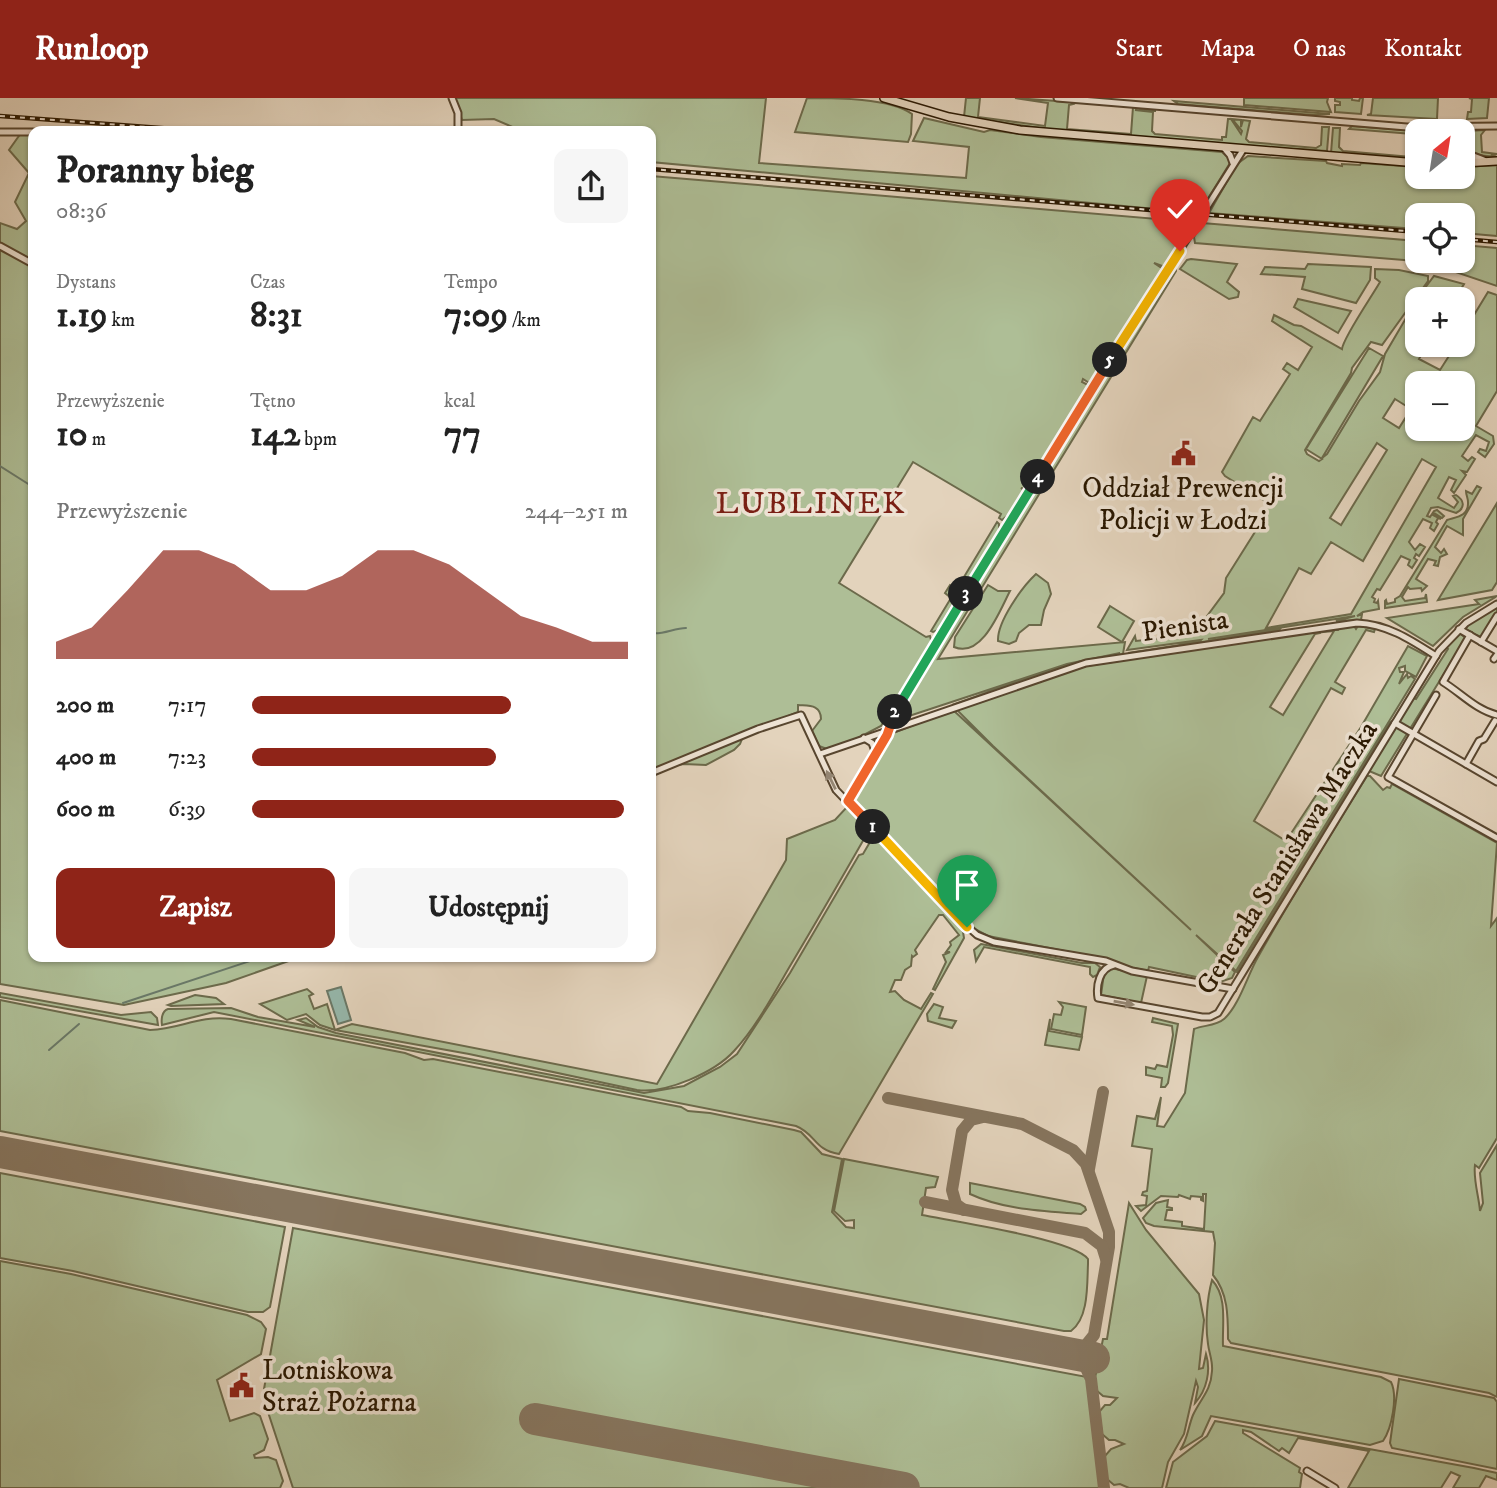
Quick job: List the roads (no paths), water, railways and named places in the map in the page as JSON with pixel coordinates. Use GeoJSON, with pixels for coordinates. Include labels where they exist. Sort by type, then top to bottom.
{"type":"FeatureCollection","features":[{"type":"Feature","properties":{"kind":"main road"},"geometry":{"type":"LineString","coordinates":[[884,98],[972,122],[1020,130],[1405,161]]}},
{"type":"Feature","properties":{"kind":"main road"},"geometry":{"type":"LineString","coordinates":[[1475,163],[1494,162]]}},
{"type":"Feature","properties":{"kind":"street"},"geometry":{"type":"LineString","coordinates":[[452,98],[458,111],[458,126]]}},
{"type":"Feature","properties":{"kind":"street"},"geometry":{"type":"LineString","coordinates":[[907,98],[914,108]]}},
{"type":"Feature","properties":{"kind":"street"},"geometry":{"type":"LineString","coordinates":[[1057,98],[1405,128]]}},
{"type":"Feature","properties":{"kind":"street"},"geometry":{"type":"LineString","coordinates":[[1475,128],[1497,126]]}},
{"type":"Feature","properties":{"kind":"street"},"geometry":{"type":"LineString","coordinates":[[0,132],[28,132]]}},
{"type":"Feature","properties":{"kind":"street"},"geometry":{"type":"LineString","coordinates":[[1224,148],[1233,165]]}},
{"type":"Feature","properties":{"kind":"street"},"geometry":{"type":"LineString","coordinates":[[848,801],[876,754],[895,711],[973,582],[1243,150]]}},
{"type":"Feature","properties":{"kind":"street"},"geometry":{"type":"LineString","coordinates":[[1475,156],[1494,162]]}},
{"type":"Feature","properties":{"kind":"street"},"geometry":{"type":"LineString","coordinates":[[0,246],[28,261]]}},
{"type":"Feature","properties":{"kind":"street"},"geometry":{"type":"LineString","coordinates":[[1436,656],[1458,629],[1497,604]]}},
{"type":"Feature","properties":{"kind":"street"},"geometry":{"type":"LineString","coordinates":[[1481,642],[1497,616]]}},
{"type":"Feature","properties":{"kind":"street","name":"Pienista"},"geometry":{"type":"LineString","coordinates":[[820,754],[1086,663],[1342,624],[1365,623],[1387,629],[1436,656]]}},
{"type":"Feature","properties":{"kind":"street"},"geometry":{"type":"LineString","coordinates":[[1458,629],[1481,642],[1496,655]]}},
{"type":"Feature","properties":{"kind":"street"},"geometry":{"type":"LineString","coordinates":[[1466,764],[1496,718],[1443,682],[1470,635]]}},
{"type":"Feature","properties":{"kind":"street","name":"Generała Stanisława Maczka"},"geometry":{"type":"LineString","coordinates":[[1102,970],[1097,997],[1207,1018],[1218,1013],[1436,656]]}},
{"type":"Feature","properties":{"kind":"street"},"geometry":{"type":"LineString","coordinates":[[1436,695],[1388,777],[1497,838]]}},
{"type":"Feature","properties":{"kind":"street"},"geometry":{"type":"LineString","coordinates":[[656,771],[800,715],[834,788],[977,935],[994,942],[1106,961],[1132,971],[1233,989]]}},
{"type":"Feature","properties":{"kind":"street"},"geometry":{"type":"LineString","coordinates":[[1395,723],[1497,782]]}},
{"type":"Feature","properties":{"kind":"street"},"geometry":{"type":"LineString","coordinates":[[864,738],[874,745],[876,754]]}},
{"type":"Feature","properties":{"kind":"street"},"geometry":{"type":"LineString","coordinates":[[1093,960],[1099,963],[1102,970],[1116,965]]}},
{"type":"Feature","properties":{"kind":"street"},"geometry":{"type":"LineString","coordinates":[[1307,1471],[1335,1488]]}},
{"type":"Feature","properties":{"kind":"water"},"geometry":{"type":"Polygon","coordinates":[[[341,987],[351,1020],[338,1024],[327,991],[341,987]]]}},
{"type":"Feature","properties":{"kind":"waterway"},"geometry":{"type":"LineString","coordinates":[[0,466],[28,484]]}},
{"type":"Feature","properties":{"kind":"waterway"},"geometry":{"type":"LineString","coordinates":[[656,633],[686,628]]}},
{"type":"Feature","properties":{"kind":"waterway"},"geometry":{"type":"LineString","coordinates":[[123,1003],[247,962]]}},
{"type":"Feature","properties":{"kind":"waterway"},"geometry":{"type":"LineString","coordinates":[[49,1050],[79,1024]]}},
{"type":"Feature","properties":{"kind":"railway"},"geometry":{"type":"LineString","coordinates":[[0,116],[134,126]]}},
{"type":"Feature","properties":{"kind":"railway"},"geometry":{"type":"LineString","coordinates":[[656,169],[1405,231]]}},
{"type":"Feature","properties":{"kind":"railway"},"geometry":{"type":"LineString","coordinates":[[1475,240],[1497,242]]}},
{"type":"Feature","properties":{"kind":"place","name":"Oddział Prewencji Policji w Łodzi"},"geometry":{"type":"Point","coordinates":[1183,454]}},
{"type":"Feature","properties":{"kind":"place","name":"Lotniskowa Straż Pożarna"},"geometry":{"type":"Point","coordinates":[242,1386]}},
{"type":"Feature","properties":{"kind":"district","name":"LUBLINEK"},"geometry":{"type":"Point","coordinates":[811,504]}}]}
